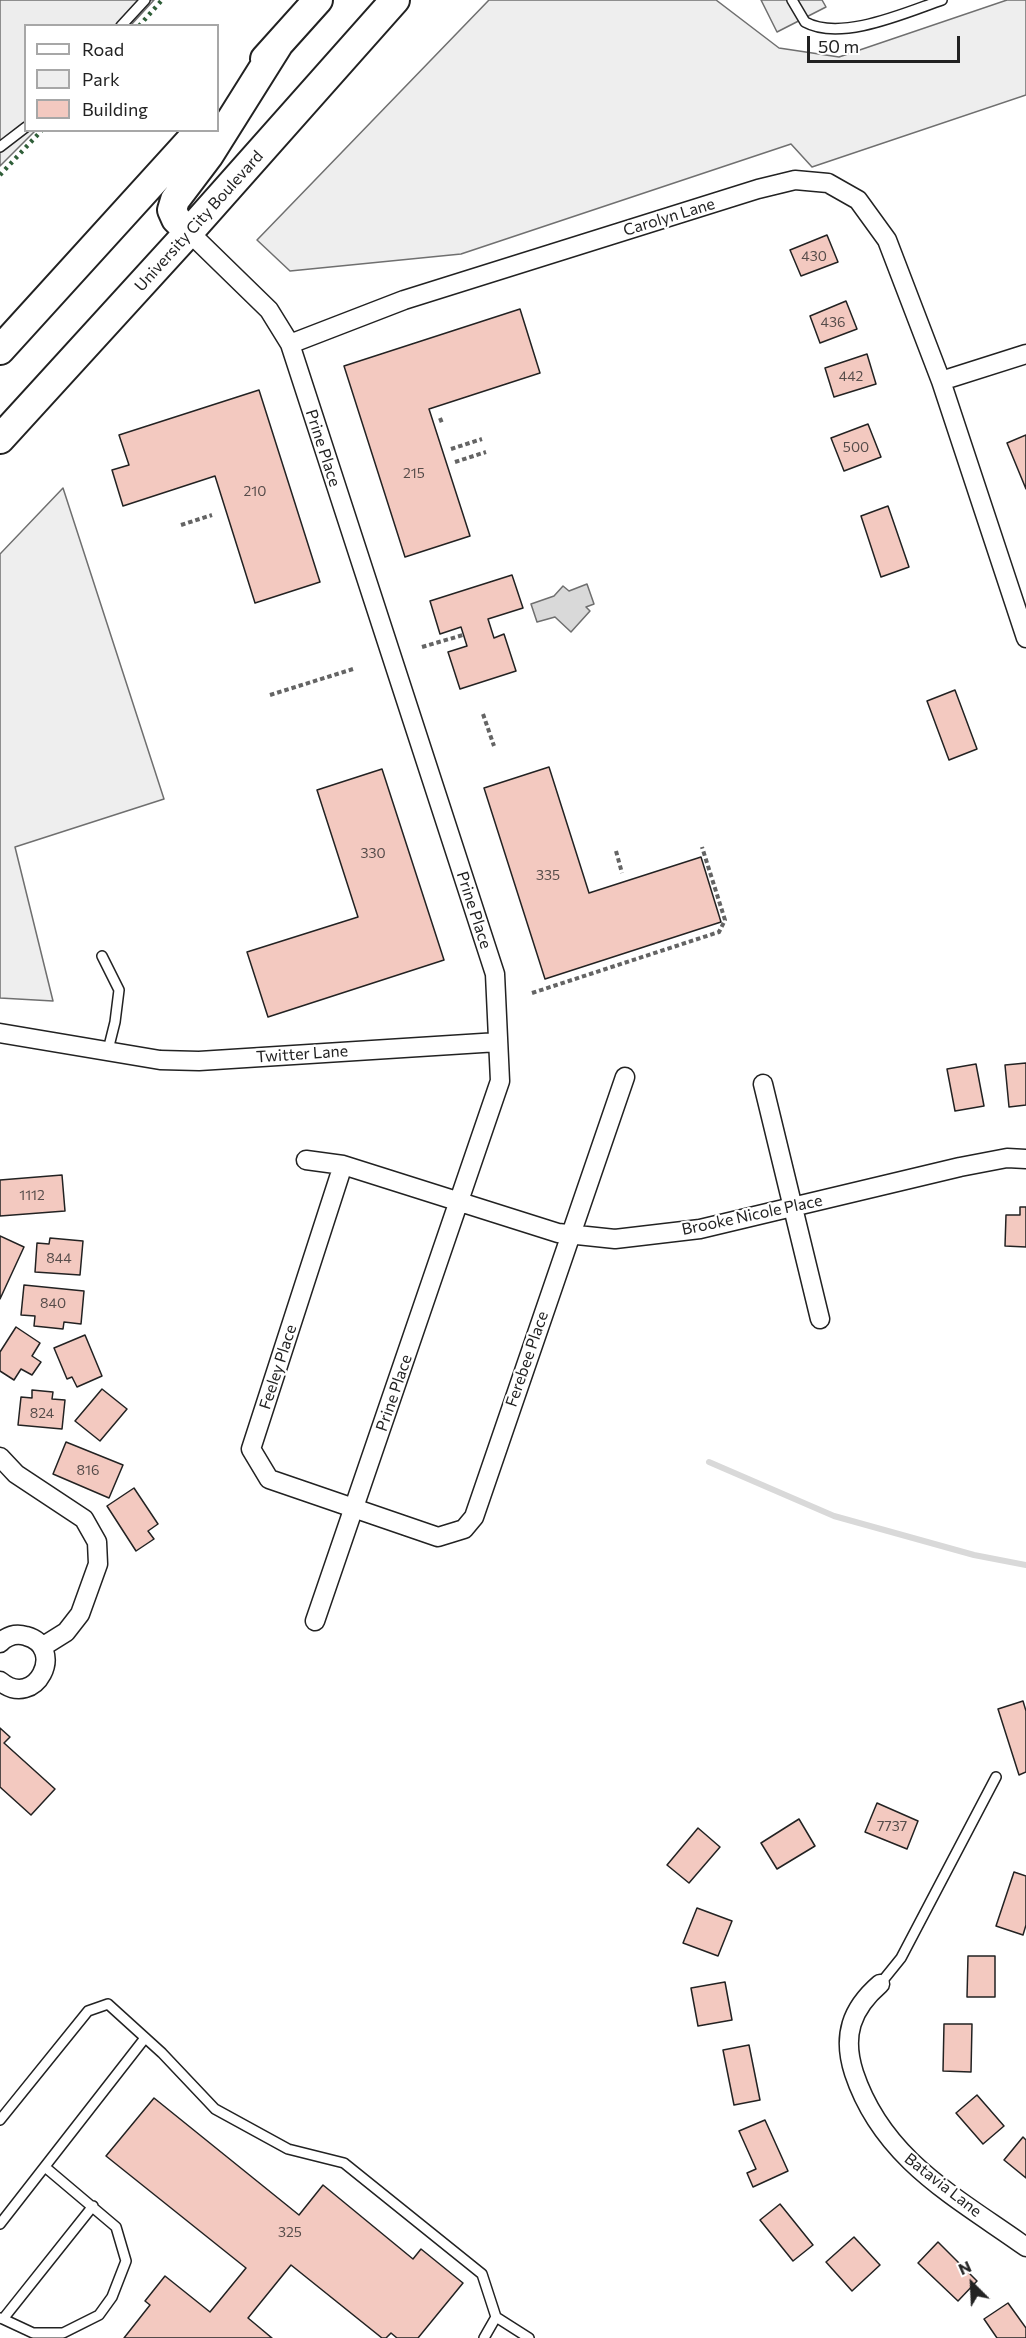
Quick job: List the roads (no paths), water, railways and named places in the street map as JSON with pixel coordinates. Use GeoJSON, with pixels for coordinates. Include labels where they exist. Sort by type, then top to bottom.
{"type":"FeatureCollection","features":[{"type":"Feature","properties":{"kind":"main road"},"geometry":{"type":"LineString","coordinates":[[219,110],[318,0]]}},
{"type":"Feature","properties":{"kind":"main road","name":"University City Boulevard"},"geometry":{"type":"LineString","coordinates":[[0,439],[189,232],[395,0]]}},
{"type":"Feature","properties":{"kind":"main road"},"geometry":{"type":"LineString","coordinates":[[189,232],[176,219],[172,210],[175,200],[209,155],[278,45]]}},
{"type":"Feature","properties":{"kind":"main road"},"geometry":{"type":"LineString","coordinates":[[0,350],[198,132]]}},
{"type":"Feature","properties":{"kind":"street","name":"Carolyn Lane"},"geometry":{"type":"LineString","coordinates":[[290,344],[404,300],[736,196],[795,180],[817,180],[839,188],[858,200],[887,240],[941,381],[1026,638]]}},
{"type":"Feature","properties":{"kind":"street","name":"Prine Place"},"geometry":{"type":"LineString","coordinates":[[189,232],[269,309],[290,344],[495,974],[500,1081],[315,1622]]}},
{"type":"Feature","properties":{"kind":"street"},"geometry":{"type":"LineString","coordinates":[[941,381],[1026,354]]}},
{"type":"Feature","properties":{"kind":"street","name":"Twitter Lane"},"geometry":{"type":"LineString","coordinates":[[0,1033],[160,1060],[200,1061],[498,1042]]}},
{"type":"Feature","properties":{"kind":"street","name":"Ferebee Place"},"geometry":{"type":"LineString","coordinates":[[354,1509],[438,1537],[464,1529],[474,1517],[625,1077]]}},
{"type":"Feature","properties":{"kind":"street"},"geometry":{"type":"LineString","coordinates":[[764,1084],[795,1206],[820,1319]]}},
{"type":"Feature","properties":{"kind":"street","name":"Brooke Nicole Place"},"geometry":{"type":"LineString","coordinates":[[306,1160],[343,1165],[558,1233],[615,1239],[700,1229],[988,1161],[1007,1158],[1026,1159]]}},
{"type":"Feature","properties":{"kind":"street","name":"Feeley Place"},"geometry":{"type":"LineString","coordinates":[[343,1165],[251,1449],[269,1479],[354,1509]]}},
{"type":"Feature","properties":{"kind":"street"},"geometry":{"type":"LineString","coordinates":[[0,1457],[16,1474],[84,1519],[97,1542],[98,1564],[80,1614],[66,1632],[42,1647]]}},
{"type":"Feature","properties":{"kind":"street"},"geometry":{"type":"LineString","coordinates":[[0,1643],[10,1636],[28,1636],[42,1647],[46,1664],[38,1680],[23,1689],[14,1688],[0,1681]]}},
{"type":"Feature","properties":{"kind":"street","name":"Batavia Lane"},"geometry":{"type":"LineString","coordinates":[[880,1984],[867,1995],[855,2012],[847,2042],[851,2064],[869,2110],[888,2139],[910,2163],[1026,2247]]}},
{"type":"Feature","properties":{"kind":"lane"},"geometry":{"type":"LineString","coordinates":[[124,24],[145,0]]}},
{"type":"Feature","properties":{"kind":"lane"},"geometry":{"type":"LineString","coordinates":[[792,0],[805,22],[835,27],[863,26],[942,0]]}},
{"type":"Feature","properties":{"kind":"lane"},"geometry":{"type":"LineString","coordinates":[[0,147],[24,129]]}},
{"type":"Feature","properties":{"kind":"lane"},"geometry":{"type":"LineString","coordinates":[[102,956],[119,990],[115,1022],[108,1050]]}},
{"type":"Feature","properties":{"kind":"lane"},"geometry":{"type":"LineString","coordinates":[[880,1984],[901,1958],[996,1777]]}},
{"type":"Feature","properties":{"kind":"lane"},"geometry":{"type":"LineString","coordinates":[[0,2120],[88,2011],[108,2004],[215,2109],[288,2149],[344,2163],[482,2274],[496,2317],[529,2338]]}},
{"type":"Feature","properties":{"kind":"lane"},"geometry":{"type":"LineString","coordinates":[[0,2224],[145,2038]]}},
{"type":"Feature","properties":{"kind":"lane"},"geometry":{"type":"LineString","coordinates":[[45,2167],[93,2206],[116,2227],[126,2261],[112,2297],[99,2315],[63,2333],[33,2333],[1,2318],[93,2206]]}},
{"type":"Feature","properties":{"kind":"lane"},"geometry":{"type":"LineString","coordinates":[[484,2338],[496,2317]]}},
{"type":"Feature","properties":{"kind":"waterway"},"geometry":{"type":"LineString","coordinates":[[709,1462],[834,1516],[974,1555],[1026,1565]]}}]}
